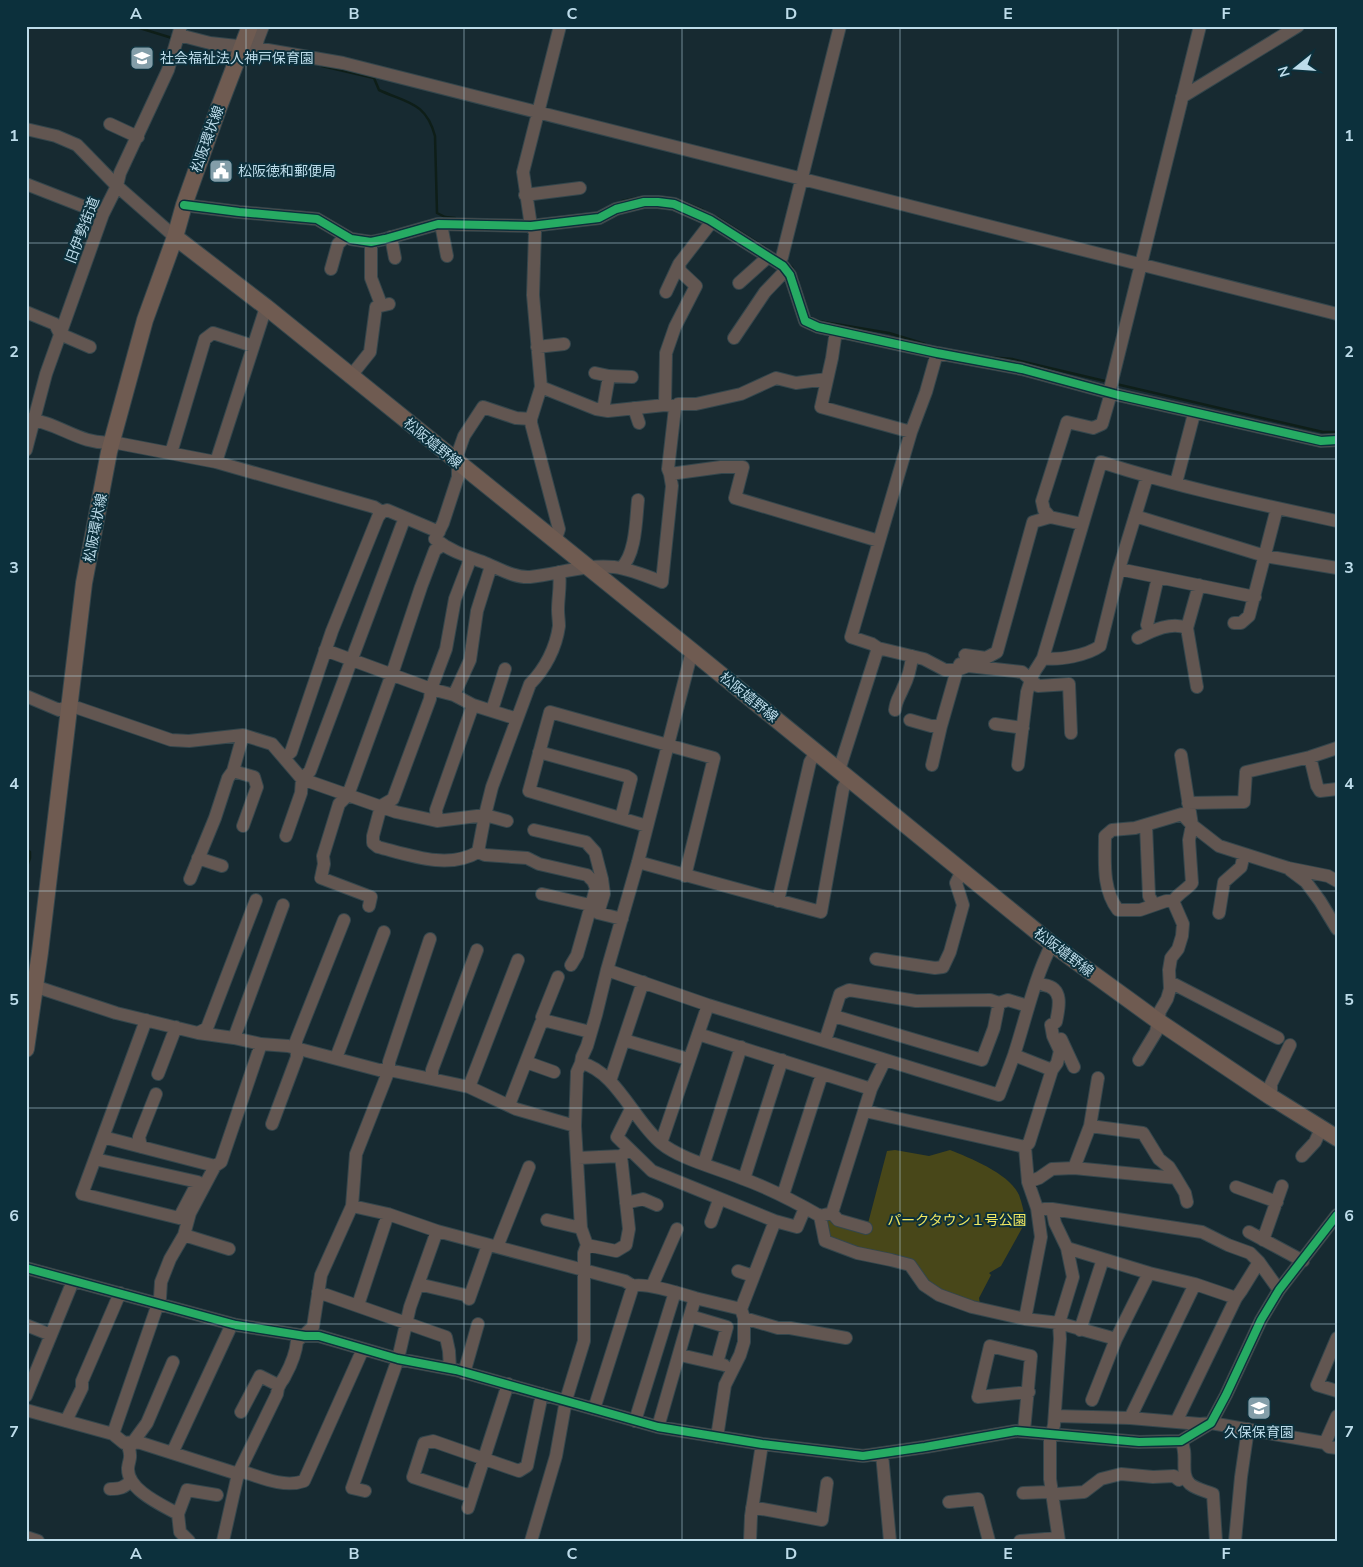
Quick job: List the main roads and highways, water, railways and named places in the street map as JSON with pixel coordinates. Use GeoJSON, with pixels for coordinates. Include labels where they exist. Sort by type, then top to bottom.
{"type":"FeatureCollection","features":[{"type":"Feature","properties":{"kind":"main road","name":"松阪環状線"},"geometry":{"type":"LineString","coordinates":[[26,1049],[40,952],[84,583],[112,442],[145,320],[176,237],[184,205],[219,107],[249,48],[250,26]]}},
{"type":"Feature","properties":{"kind":"main road","name":"松阪嬉野線"},"geometry":{"type":"LineString","coordinates":[[176,237],[266,307],[350,377],[816,752],[844,771],[1052,944],[1158,1021],[1271,1097],[1337,1138]]}},
{"type":"Feature","properties":{"kind":"waterway"},"geometry":{"type":"LineString","coordinates":[[133,26],[172,38]]}},
{"type":"Feature","properties":{"kind":"waterway"},"geometry":{"type":"LineString","coordinates":[[322,66],[374,78],[379,90],[407,101],[421,110],[431,125],[435,136],[437,213],[445,217],[455,218]]}},
{"type":"Feature","properties":{"kind":"waterway"},"geometry":{"type":"LineString","coordinates":[[622,201],[636,198]]}},
{"type":"Feature","properties":{"kind":"waterway"},"geometry":{"type":"LineString","coordinates":[[679,200],[703,210]]}},
{"type":"Feature","properties":{"kind":"waterway"},"geometry":{"type":"LineString","coordinates":[[717,217],[766,248]]}},
{"type":"Feature","properties":{"kind":"waterway"},"geometry":{"type":"LineString","coordinates":[[788,264],[792,267],[798,280]]}},
{"type":"Feature","properties":{"kind":"waterway"},"geometry":{"type":"LineString","coordinates":[[818,321],[889,333],[925,344]]}},
{"type":"Feature","properties":{"kind":"waterway"},"geometry":{"type":"LineString","coordinates":[[989,357],[1012,359],[1109,382]]}},
{"type":"Feature","properties":{"kind":"waterway"},"geometry":{"type":"LineString","coordinates":[[1116,384],[1323,432],[1337,432]]}},
{"type":"Feature","properties":{"kind":"waterway"},"geometry":{"type":"LineString","coordinates":[[26,849],[30,852],[26,869]]}},
{"type":"Feature","properties":{"kind":"place","name":"社会福祉法人神戸保育園"},"geometry":{"type":"Point","coordinates":[142,58]}},
{"type":"Feature","properties":{"kind":"place","name":"松阪徳和郵便局"},"geometry":{"type":"Point","coordinates":[221,171]}},
{"type":"Feature","properties":{"kind":"place","name":"久保保育園"},"geometry":{"type":"Point","coordinates":[1259,1408]}},
{"type":"Feature","properties":{"kind":"park label","name":"パークタウン１号公園"},"geometry":{"type":"Point","coordinates":[957,1220]}}]}
